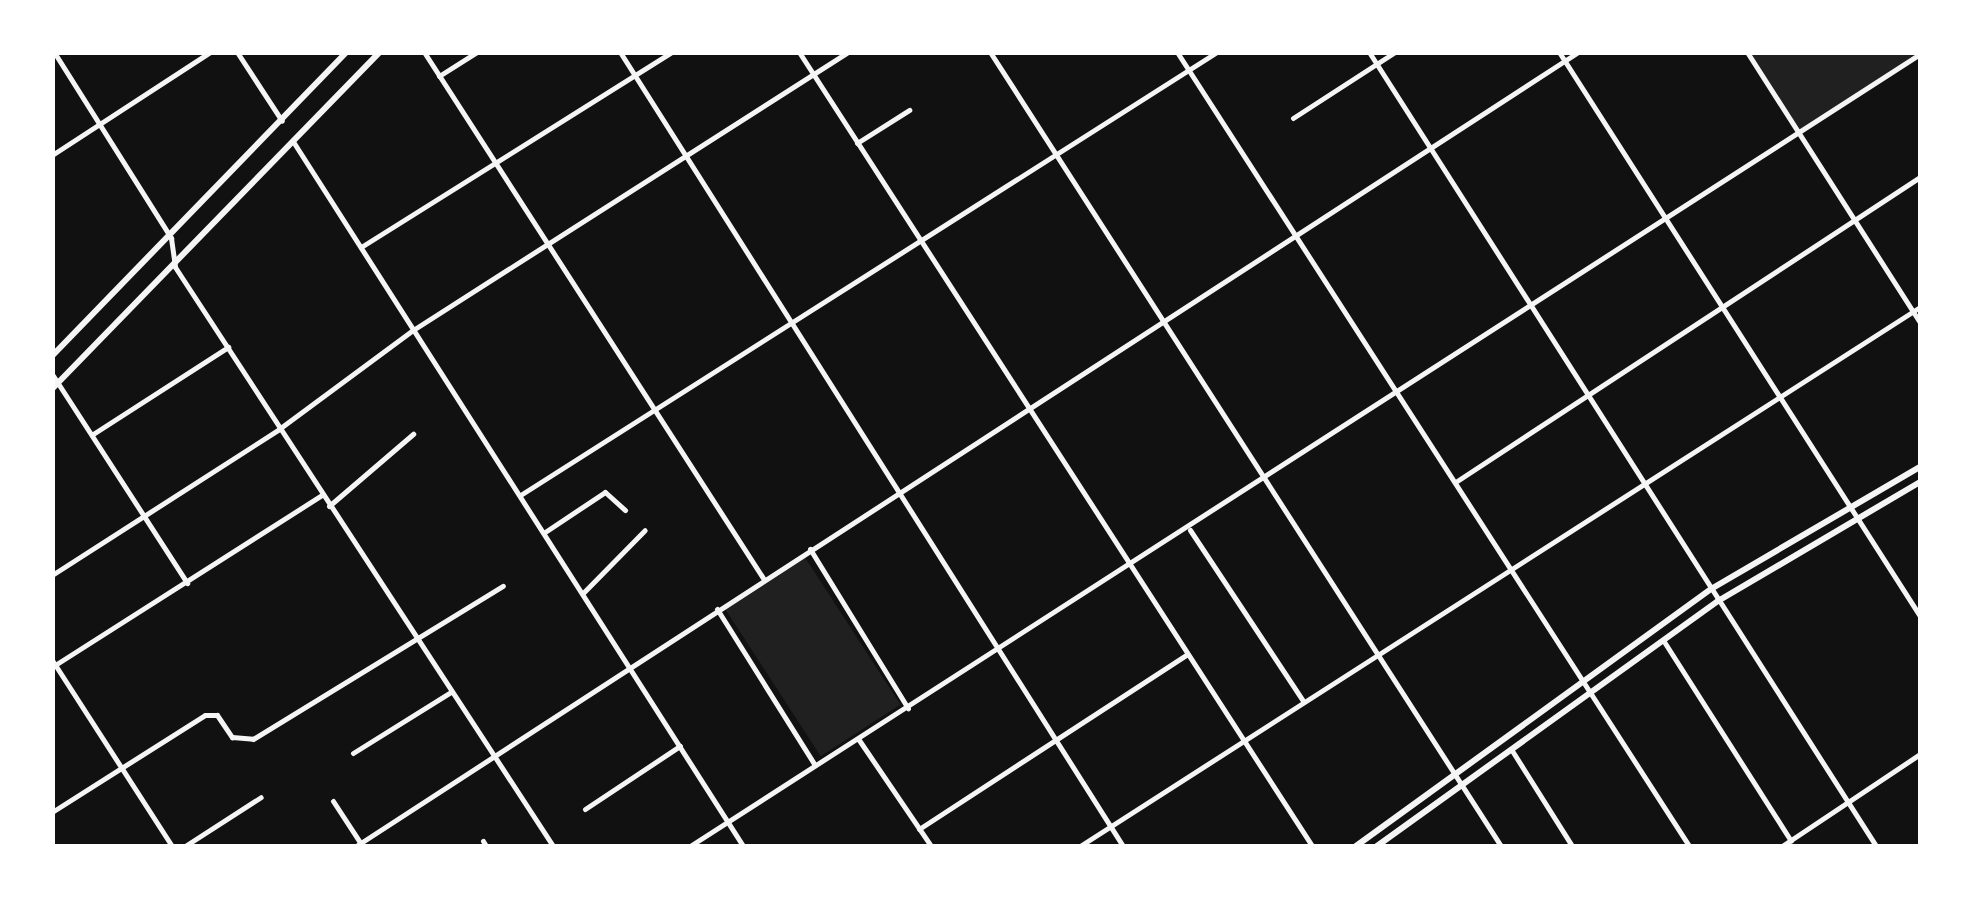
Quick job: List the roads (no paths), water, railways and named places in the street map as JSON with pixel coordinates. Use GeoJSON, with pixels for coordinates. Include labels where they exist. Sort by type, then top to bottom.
{"type":"FeatureCollection","features":[{"type":"Feature","properties":{"kind":"main road"},"geometry":{"type":"LineString","coordinates":[[52,356],[171,238],[347,52]]}},
{"type":"Feature","properties":{"kind":"main road"},"geometry":{"type":"LineString","coordinates":[[56,386],[175,268],[380,52]]}},
{"type":"Feature","properties":{"kind":"main road"},"geometry":{"type":"LineString","coordinates":[[1356,846],[1711,588],[1920,467]]}},
{"type":"Feature","properties":{"kind":"main road"},"geometry":{"type":"LineString","coordinates":[[1377,846],[1718,601],[1920,482]]}},
{"type":"Feature","properties":{"kind":"street"},"geometry":{"type":"LineString","coordinates":[[54,52],[171,238],[175,268],[416,642],[554,846]]}},
{"type":"Feature","properties":{"kind":"street"},"geometry":{"type":"LineString","coordinates":[[52,155],[210,52]]}},
{"type":"Feature","properties":{"kind":"street"},"geometry":{"type":"LineString","coordinates":[[237,52],[282,122]]}},
{"type":"Feature","properties":{"kind":"street"},"geometry":{"type":"LineString","coordinates":[[424,52],[762,578]]}},
{"type":"Feature","properties":{"kind":"street"},"geometry":{"type":"LineString","coordinates":[[440,76],[477,52]]}},
{"type":"Feature","properties":{"kind":"street"},"geometry":{"type":"LineString","coordinates":[[620,52],[897,496],[1123,846]]}},
{"type":"Feature","properties":{"kind":"street"},"geometry":{"type":"LineString","coordinates":[[361,247],[672,52]]}},
{"type":"Feature","properties":{"kind":"street"},"geometry":{"type":"LineString","coordinates":[[799,52],[1312,846]]}},
{"type":"Feature","properties":{"kind":"street"},"geometry":{"type":"LineString","coordinates":[[52,574],[279,429],[413,330],[848,52]]}},
{"type":"Feature","properties":{"kind":"street"},"geometry":{"type":"LineString","coordinates":[[990,52],[1501,846]]}},
{"type":"Feature","properties":{"kind":"street"},"geometry":{"type":"LineString","coordinates":[[1177,52],[1297,240],[1402,394],[1689,846]]}},
{"type":"Feature","properties":{"kind":"street"},"geometry":{"type":"LineString","coordinates":[[522,494],[1217,52]]}},
{"type":"Feature","properties":{"kind":"street"},"geometry":{"type":"LineString","coordinates":[[1369,52],[1876,846]]}},
{"type":"Feature","properties":{"kind":"street"},"geometry":{"type":"LineString","coordinates":[[1293,118],[1395,52]]}},
{"type":"Feature","properties":{"kind":"street"},"geometry":{"type":"LineString","coordinates":[[1559,52],[1920,616]]}},
{"type":"Feature","properties":{"kind":"street"},"geometry":{"type":"LineString","coordinates":[[333,800],[360,846],[762,578],[1297,240],[1578,52]]}},
{"type":"Feature","properties":{"kind":"street"},"geometry":{"type":"LineString","coordinates":[[1747,52],[1920,323]]}},
{"type":"Feature","properties":{"kind":"street"},"geometry":{"type":"LineString","coordinates":[[690,846],[1402,394],[1920,54]]}},
{"type":"Feature","properties":{"kind":"street"},"geometry":{"type":"LineString","coordinates":[[858,143],[909,110]]}},
{"type":"Feature","properties":{"kind":"street"},"geometry":{"type":"LineString","coordinates":[[294,143],[522,494],[743,846]]}},
{"type":"Feature","properties":{"kind":"street"},"geometry":{"type":"LineString","coordinates":[[1457,481],[1920,178]]}},
{"type":"Feature","properties":{"kind":"street"},"geometry":{"type":"LineString","coordinates":[[1080,846],[1920,307]]}},
{"type":"Feature","properties":{"kind":"street"},"geometry":{"type":"LineString","coordinates":[[92,434],[228,347]]}},
{"type":"Feature","properties":{"kind":"street"},"geometry":{"type":"LineString","coordinates":[[52,374],[56,386],[92,434],[187,583]]}},
{"type":"Feature","properties":{"kind":"street"},"geometry":{"type":"LineString","coordinates":[[329,506],[413,434]]}},
{"type":"Feature","properties":{"kind":"street"},"geometry":{"type":"LineString","coordinates":[[545,532],[604,492],[625,510]]}},
{"type":"Feature","properties":{"kind":"street"},"geometry":{"type":"LineString","coordinates":[[172,846],[54,663],[322,495]]}},
{"type":"Feature","properties":{"kind":"street"},"geometry":{"type":"LineString","coordinates":[[1190,529],[1304,702]]}},
{"type":"Feature","properties":{"kind":"street"},"geometry":{"type":"LineString","coordinates":[[584,593],[645,530]]}},
{"type":"Feature","properties":{"kind":"street"},"geometry":{"type":"LineString","coordinates":[[809,548],[908,708]]}},
{"type":"Feature","properties":{"kind":"street"},"geometry":{"type":"LineString","coordinates":[[52,812],[211,713],[232,737],[252,739],[503,586]]}},
{"type":"Feature","properties":{"kind":"street"},"geometry":{"type":"LineString","coordinates":[[717,610],[815,765]]}},
{"type":"Feature","properties":{"kind":"street"},"geometry":{"type":"LineString","coordinates":[[1663,640],[1791,840]]}},
{"type":"Feature","properties":{"kind":"street"},"geometry":{"type":"LineString","coordinates":[[919,829],[1186,655]]}},
{"type":"Feature","properties":{"kind":"street"},"geometry":{"type":"LineString","coordinates":[[353,753],[451,692]]}},
{"type":"Feature","properties":{"kind":"street"},"geometry":{"type":"LineString","coordinates":[[859,740],[931,846]]}},
{"type":"Feature","properties":{"kind":"street"},"geometry":{"type":"LineString","coordinates":[[584,809],[680,746]]}},
{"type":"Feature","properties":{"kind":"street"},"geometry":{"type":"LineString","coordinates":[[1511,750],[1572,846]]}},
{"type":"Feature","properties":{"kind":"street"},"geometry":{"type":"LineString","coordinates":[[1782,846],[1920,754]]}},
{"type":"Feature","properties":{"kind":"street"},"geometry":{"type":"LineString","coordinates":[[185,846],[261,796]]}}]}
